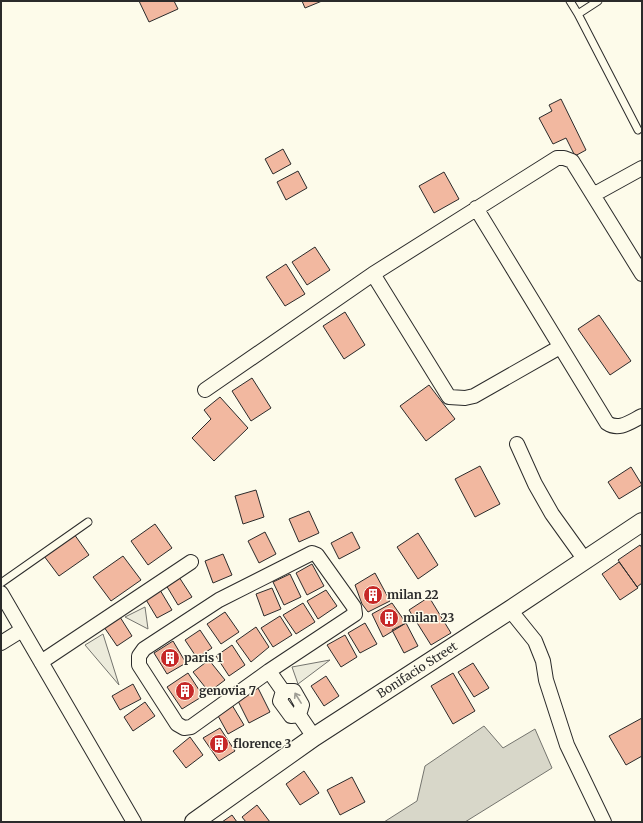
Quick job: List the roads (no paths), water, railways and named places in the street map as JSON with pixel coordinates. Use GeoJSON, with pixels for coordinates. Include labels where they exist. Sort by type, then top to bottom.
{"type":"FeatureCollection","features":[{"type":"Feature","properties":{"kind":"street"},"geometry":{"type":"LineString","coordinates":[[205,390],[373,274],[557,158],[564,158],[572,161],[642,274]]}},
{"type":"Feature","properties":{"kind":"street"},"geometry":{"type":"LineString","coordinates":[[593,195],[642,168]]}},
{"type":"Feature","properties":{"kind":"street"},"geometry":{"type":"LineString","coordinates":[[476,208],[607,423],[613,427],[621,427],[642,416]]}},
{"type":"Feature","properties":{"kind":"street"},"geometry":{"type":"LineString","coordinates":[[373,274],[449,397],[465,398],[474,396],[560,347]]}},
{"type":"Feature","properties":{"kind":"street"},"geometry":{"type":"LineString","coordinates":[[517,444],[535,484],[552,514],[585,560]]}},
{"type":"Feature","properties":{"kind":"street","name":"Bonifacio Street"},"geometry":{"type":"LineString","coordinates":[[194,822],[314,737],[510,610],[642,522]]}},
{"type":"Feature","properties":{"kind":"street"},"geometry":{"type":"LineString","coordinates":[[312,553],[315,553],[354,607],[355,614],[269,671],[191,727],[184,728],[177,724],[139,665],[139,656],[144,649],[219,600],[312,553]]}},
{"type":"Feature","properties":{"kind":"street"},"geometry":{"type":"LineString","coordinates":[[41,662],[191,562]]}},
{"type":"Feature","properties":{"kind":"street"},"geometry":{"type":"LineString","coordinates":[[1,593],[134,822]]}},
{"type":"Feature","properties":{"kind":"street"},"geometry":{"type":"LineString","coordinates":[[510,610],[535,641],[543,660],[546,680],[567,745],[604,822]]}},
{"type":"Feature","properties":{"kind":"street"},"geometry":{"type":"LineString","coordinates":[[1,643],[22,630]]}},
{"type":"Feature","properties":{"kind":"street"},"geometry":{"type":"LineString","coordinates":[[269,671],[283,692],[280,701],[291,716],[299,716],[314,737]]}},
{"type":"Feature","properties":{"kind":"lane"},"geometry":{"type":"LineString","coordinates":[[570,1],[638,130]]}},
{"type":"Feature","properties":{"kind":"lane"},"geometry":{"type":"LineString","coordinates":[[578,14],[598,1]]}},
{"type":"Feature","properties":{"kind":"lane"},"geometry":{"type":"LineString","coordinates":[[1,583],[88,522]]}},
{"type":"Feature","properties":{"kind":"place","name":"milan 22"},"geometry":{"type":"Point","coordinates":[373,595]}},
{"type":"Feature","properties":{"kind":"place","name":"milan 23"},"geometry":{"type":"Point","coordinates":[389,618]}},
{"type":"Feature","properties":{"kind":"place","name":"paris 1"},"geometry":{"type":"Point","coordinates":[170,658]}},
{"type":"Feature","properties":{"kind":"place","name":"genovia 7"},"geometry":{"type":"Point","coordinates":[185,691]}},
{"type":"Feature","properties":{"kind":"place","name":"florence 3"},"geometry":{"type":"Point","coordinates":[219,744]}}]}
